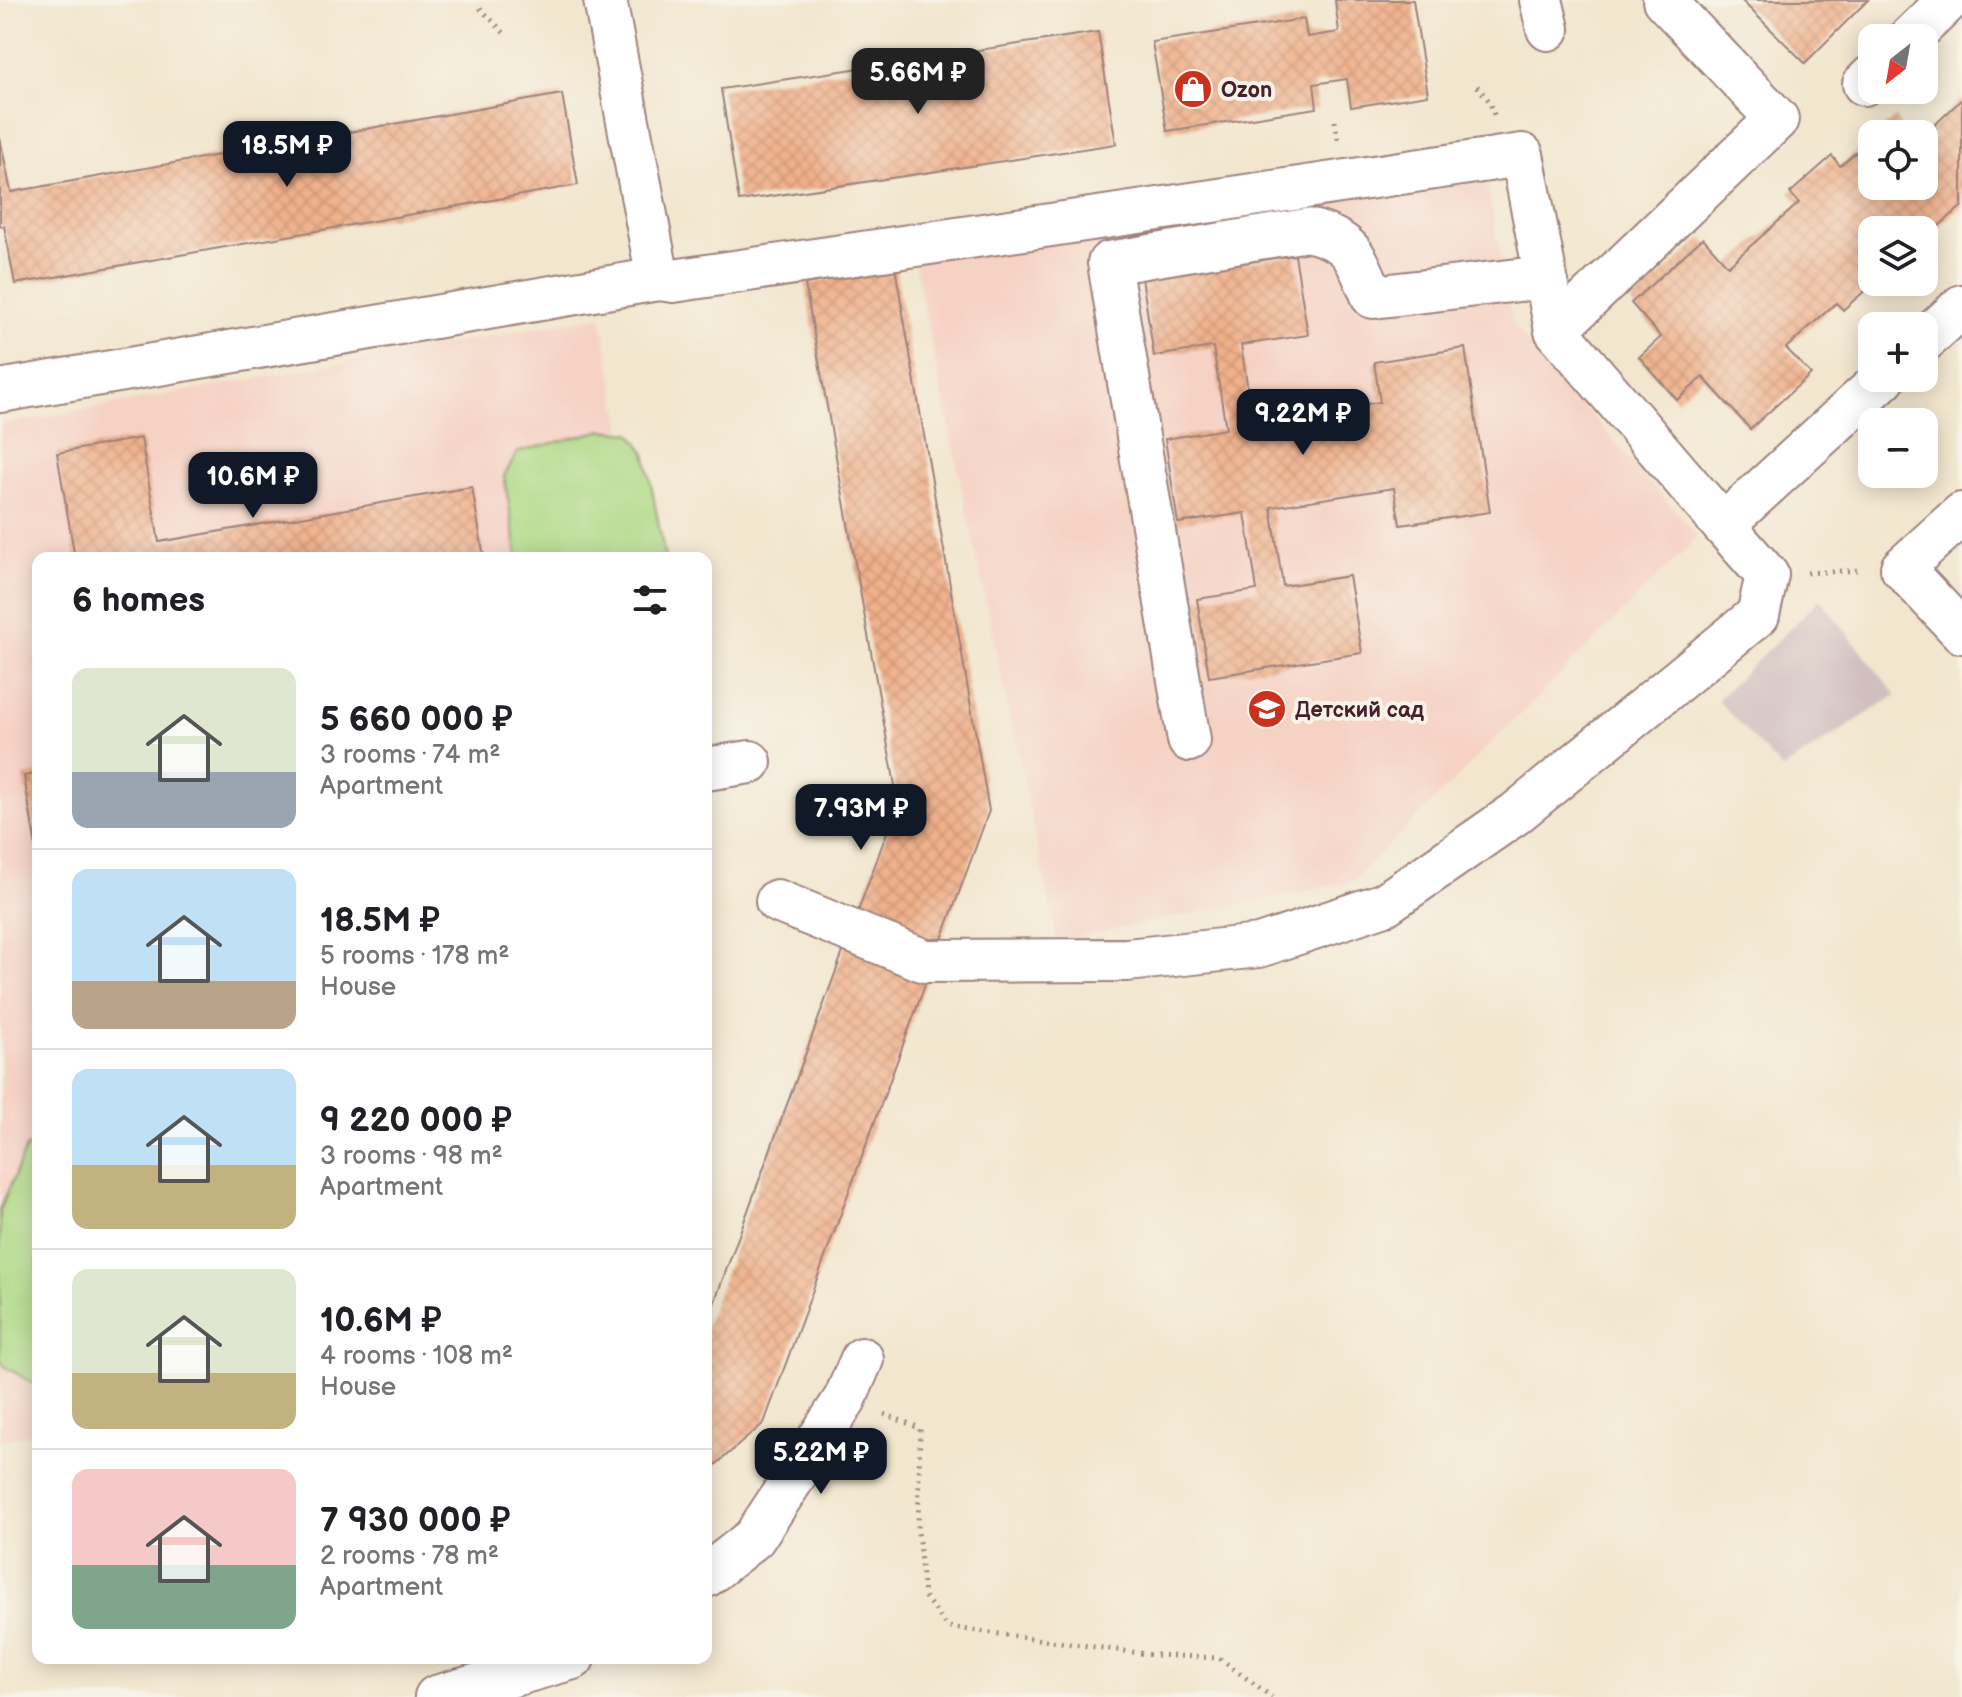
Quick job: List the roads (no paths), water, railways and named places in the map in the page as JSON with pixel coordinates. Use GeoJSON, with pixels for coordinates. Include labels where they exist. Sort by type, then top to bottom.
{"type":"FeatureCollection","features":[{"type":"Feature","properties":{"kind":"street"},"geometry":{"type":"LineString","coordinates":[[605,0],[658,279]]}},
{"type":"Feature","properties":{"kind":"street"},"geometry":{"type":"LineString","coordinates":[[1556,330],[1777,119],[1664,0]]}},
{"type":"Feature","properties":{"kind":"street"},"geometry":{"type":"LineString","coordinates":[[1924,24],[1949,0]]}},
{"type":"Feature","properties":{"kind":"street"},"geometry":{"type":"LineString","coordinates":[[0,391],[658,279],[673,281],[1522,155],[1556,330],[1767,575],[1758,615],[1515,814],[1385,904],[1259,946],[1127,960],[925,961],[777,901]]}},
{"type":"Feature","properties":{"kind":"street"},"geometry":{"type":"LineString","coordinates":[[1189,740],[1109,263],[1307,230],[1336,237],[1355,257],[1373,297],[1545,277]]}},
{"type":"Feature","properties":{"kind":"street"},"geometry":{"type":"LineString","coordinates":[[1938,328],[1962,306]]}},
{"type":"Feature","properties":{"kind":"street"},"geometry":{"type":"LineString","coordinates":[[1723,525],[1869,392]]}},
{"type":"Feature","properties":{"kind":"street"},"geometry":{"type":"LineString","coordinates":[[1962,514],[1902,568],[1962,632]]}},
{"type":"Feature","properties":{"kind":"street"},"geometry":{"type":"LineString","coordinates":[[712,768],[750,762]]}},
{"type":"Feature","properties":{"kind":"street"},"geometry":{"type":"LineString","coordinates":[[712,1571],[754,1538],[845,1399],[862,1359]]}},
{"type":"Feature","properties":{"kind":"street"},"geometry":{"type":"LineString","coordinates":[[436,1697],[552,1664]]}},
{"type":"Feature","properties":{"kind":"place","name":"Ozon"},"geometry":{"type":"Point","coordinates":[1193,89]}},
{"type":"Feature","properties":{"kind":"place","name":"Детский сад"},"geometry":{"type":"Point","coordinates":[1267,709]}}]}
